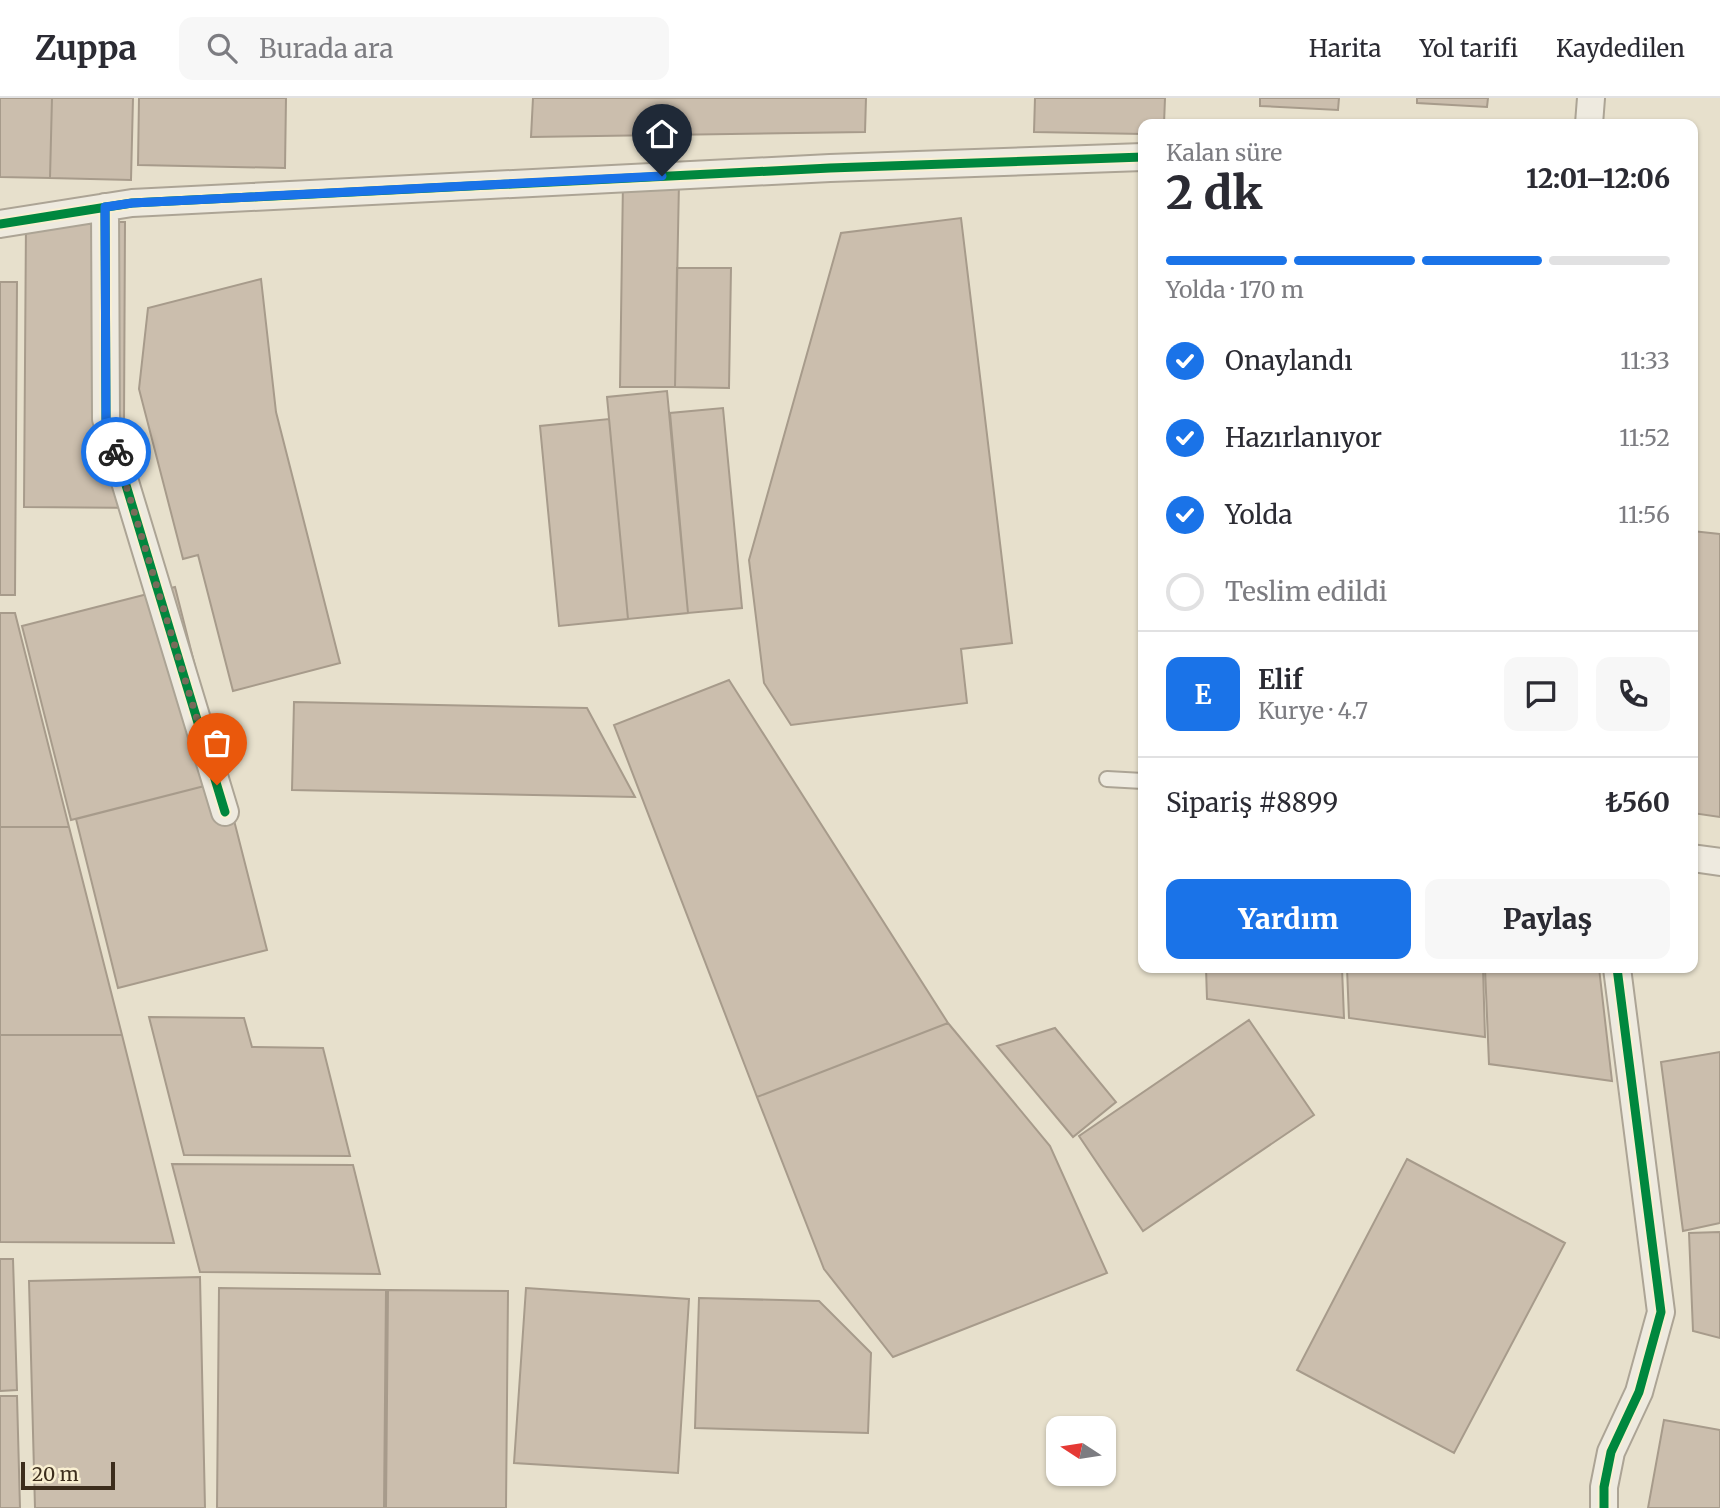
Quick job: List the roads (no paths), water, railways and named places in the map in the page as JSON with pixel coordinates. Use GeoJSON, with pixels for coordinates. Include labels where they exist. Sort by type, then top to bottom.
{"type":"FeatureCollection","features":[{"type":"Feature","properties":{"kind":"street"},"geometry":{"type":"LineString","coordinates":[[1589,119],[1591,98]]}},
{"type":"Feature","properties":{"kind":"street"},"geometry":{"type":"LineString","coordinates":[[0,223],[132,203],[830,168],[1138,157]]}},
{"type":"Feature","properties":{"kind":"street"},"geometry":{"type":"LineString","coordinates":[[105,207],[106,419],[225,812]]}},
{"type":"Feature","properties":{"kind":"street"},"geometry":{"type":"LineString","coordinates":[[1698,859],[1720,862]]}},
{"type":"Feature","properties":{"kind":"street"},"geometry":{"type":"LineString","coordinates":[[1604,1508],[1604,1487],[1611,1452],[1639,1392],[1661,1312],[1618,973]]}},
{"type":"Feature","properties":{"kind":"lane"},"geometry":{"type":"LineString","coordinates":[[1107,779],[1138,781]]}}]}
